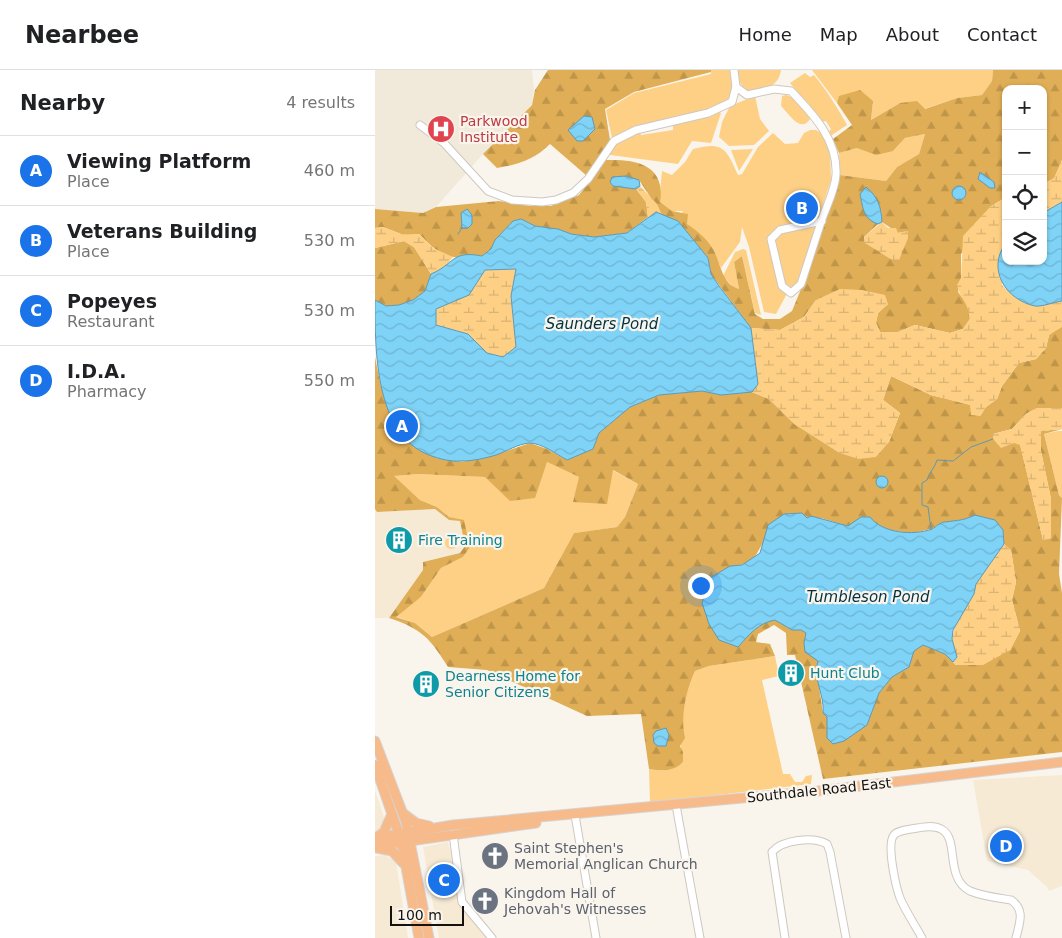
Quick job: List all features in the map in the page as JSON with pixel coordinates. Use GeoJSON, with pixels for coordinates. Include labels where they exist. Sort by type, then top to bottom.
{"type":"FeatureCollection","features":[{"type":"Feature","properties":{"kind":"main road"},"geometry":{"type":"LineString","coordinates":[[375,741],[402,812],[405,865],[419,938]]}},
{"type":"Feature","properties":{"kind":"main road","name":"Southdale Road East"},"geometry":{"type":"LineString","coordinates":[[376,842],[438,827],[818,791],[1062,762]]}},
{"type":"Feature","properties":{"kind":"main road"},"geometry":{"type":"LineString","coordinates":[[375,765],[391,816],[404,836],[429,938]]}},
{"type":"Feature","properties":{"kind":"main road"},"geometry":{"type":"LineString","coordinates":[[402,812],[416,823],[438,827]]}},
{"type":"Feature","properties":{"kind":"main road","name":"Southdale Road East"},"geometry":{"type":"LineString","coordinates":[[404,836],[453,834],[564,819],[575,815]]}},
{"type":"Feature","properties":{"kind":"main road"},"geometry":{"type":"LineString","coordinates":[[391,816],[386,829],[376,842],[392,851],[405,865]]}},
{"type":"Feature","properties":{"kind":"street"},"geometry":{"type":"LineString","coordinates":[[420,125],[444,143],[481,186],[495,196],[522,202],[549,202],[564,197],[588,179],[614,140],[636,130],[670,124],[719,109],[732,102],[736,87],[734,70]]}},
{"type":"Feature","properties":{"kind":"street"},"geometry":{"type":"LineString","coordinates":[[736,87],[747,95],[774,89],[791,90],[816,117],[824,129],[835,159],[836,176],[822,220],[801,284],[791,293],[782,286],[771,238],[780,230],[822,220]]}},
{"type":"Feature","properties":{"kind":"street"},"geometry":{"type":"LineString","coordinates":[[676,805],[700,938]]}},
{"type":"Feature","properties":{"kind":"street"},"geometry":{"type":"LineString","coordinates":[[575,815],[596,938]]}},
{"type":"Feature","properties":{"kind":"street"},"geometry":{"type":"LineString","coordinates":[[922,938],[898,890],[890,848],[891,839],[895,833],[933,827],[942,829],[948,836],[955,873],[960,883],[971,891],[1011,900],[1017,904],[1021,915],[1015,938]]}},
{"type":"Feature","properties":{"kind":"street"},"geometry":{"type":"LineString","coordinates":[[453,834],[462,902],[492,938]]}},
{"type":"Feature","properties":{"kind":"street"},"geometry":{"type":"LineString","coordinates":[[785,938],[772,852],[782,844],[816,840],[827,844],[830,852],[846,938]]}},
{"type":"Feature","properties":{"kind":"shaded area","name":"Parkwood Institute"},"geometry":{"type":"Polygon","coordinates":[[[375,70],[532,70],[534,90],[532,104],[483,154],[436,207],[423,213],[375,209],[375,70]]]}},
{"type":"Feature","properties":{"kind":"shaded area"},"geometry":{"type":"Polygon","coordinates":[[[375,509],[377,512],[435,509],[449,520],[460,521],[465,546],[460,553],[423,562],[423,570],[389,618],[375,618],[375,509]]]}},
{"type":"Feature","properties":{"kind":"shaded area"},"geometry":{"type":"Polygon","coordinates":[[[1062,775],[1062,886],[1049,891],[1028,870],[987,861],[973,780],[1062,775]]]}},
{"type":"Feature","properties":{"kind":"shaded area"},"geometry":{"type":"Polygon","coordinates":[[[375,790],[386,823],[382,831],[375,832],[375,790]]]}},
{"type":"Feature","properties":{"kind":"shaded area"},"geometry":{"type":"Polygon","coordinates":[[[448,842],[466,913],[487,938],[439,938],[423,847],[448,842]]]}},
{"type":"Feature","properties":{"kind":"shaded area"},"geometry":{"type":"Polygon","coordinates":[[[385,855],[396,862],[408,938],[375,938],[375,856],[385,855]]]}},
{"type":"Feature","properties":{"kind":"green space"},"geometry":{"type":"Polygon","coordinates":[[[548,70],[711,70],[711,72],[634,92],[605,109],[610,140],[587,176],[550,144],[538,154],[526,160],[497,168],[483,154],[532,105],[535,90],[548,70]]]}},
{"type":"Feature","properties":{"kind":"green space"},"geometry":{"type":"Polygon","coordinates":[[[711,70],[731,70],[731,92],[724,103],[704,111],[638,128],[612,138],[606,110],[634,93],[711,74],[711,70]]]}},
{"type":"Feature","properties":{"kind":"green space"},"geometry":{"type":"Polygon","coordinates":[[[736,70],[781,70],[780,76],[773,85],[763,89],[745,90],[738,80],[736,70]]]}},
{"type":"Feature","properties":{"kind":"green space"},"geometry":{"type":"Polygon","coordinates":[[[812,70],[993,70],[992,81],[982,95],[957,98],[924,109],[900,103],[871,120],[873,101],[840,96],[837,103],[812,70]]]}},
{"type":"Feature","properties":{"kind":"green space"},"geometry":{"type":"Polygon","coordinates":[[[993,70],[1062,70],[1062,160],[1054,179],[1047,182],[1047,85],[1002,85],[1002,200],[990,207],[961,254],[961,278],[958,292],[968,305],[970,319],[963,329],[950,333],[915,325],[898,332],[880,332],[876,323],[878,313],[888,304],[816,300],[804,317],[780,330],[751,328],[711,274],[708,258],[678,221],[662,215],[639,180],[610,182],[613,186],[636,189],[646,202],[648,217],[627,233],[594,237],[571,234],[558,229],[535,226],[521,219],[513,221],[495,240],[491,249],[482,256],[453,257],[438,251],[419,234],[401,234],[383,227],[375,228],[375,209],[423,213],[436,207],[499,201],[530,206],[551,206],[579,195],[606,160],[638,163],[654,172],[661,190],[660,202],[672,211],[688,214],[687,224],[709,243],[724,277],[739,289],[734,262],[742,256],[755,314],[763,319],[780,319],[792,311],[808,272],[840,175],[886,181],[897,167],[919,154],[925,134],[905,138],[893,151],[876,155],[857,148],[839,153],[833,139],[852,125],[837,103],[839,96],[860,90],[873,101],[871,120],[900,103],[917,101],[925,109],[957,98],[982,95],[992,81],[993,70]],[[881,209],[878,224],[864,237],[865,243],[908,231],[898,233],[882,222],[881,209]]]}},
{"type":"Feature","properties":{"kind":"green space"},"geometry":{"type":"Polygon","coordinates":[[[805,73],[810,77],[814,75],[832,99],[847,125],[829,137],[828,133],[831,129],[826,121],[822,122],[790,83],[805,73]]]}},
{"type":"Feature","properties":{"kind":"green space"},"geometry":{"type":"Polygon","coordinates":[[[786,95],[797,101],[807,112],[810,119],[806,123],[803,124],[795,121],[781,106],[782,96],[786,95]]]}},
{"type":"Feature","properties":{"kind":"green space"},"geometry":{"type":"Polygon","coordinates":[[[755,96],[760,119],[769,131],[754,145],[729,146],[719,137],[722,122],[730,106],[755,96]]]}},
{"type":"Feature","properties":{"kind":"green space"},"geometry":{"type":"Polygon","coordinates":[[[721,113],[711,143],[692,141],[678,164],[610,155],[610,150],[618,141],[640,132],[641,135],[673,130],[673,125],[721,113]]]}},
{"type":"Feature","properties":{"kind":"green space"},"geometry":{"type":"Polygon","coordinates":[[[816,130],[821,133],[830,151],[831,180],[797,283],[790,288],[776,314],[764,312],[749,247],[742,227],[740,242],[721,268],[712,247],[687,224],[682,211],[672,211],[659,202],[662,171],[672,175],[685,162],[693,149],[711,146],[722,149],[730,158],[738,175],[742,174],[758,147],[773,133],[785,144],[798,143],[804,133],[816,130]]]}},
{"type":"Feature","properties":{"kind":"green space"},"geometry":{"type":"Polygon","coordinates":[[[925,134],[919,154],[897,167],[886,181],[840,175],[839,153],[857,148],[893,151],[905,138],[925,134]]]}},
{"type":"Feature","properties":{"kind":"green space"},"geometry":{"type":"Polygon","coordinates":[[[753,149],[739,171],[731,150],[753,149]]]}},
{"type":"Feature","properties":{"kind":"green space"},"geometry":{"type":"Polygon","coordinates":[[[1062,160],[1062,202],[1047,211],[1047,182],[1054,178],[1062,160]]]}},
{"type":"Feature","properties":{"kind":"green space"},"geometry":{"type":"Polygon","coordinates":[[[640,186],[657,204],[662,215],[656,212],[648,217],[646,202],[636,189],[640,186]]]}},
{"type":"Feature","properties":{"kind":"green space"},"geometry":{"type":"Polygon","coordinates":[[[1002,200],[1002,285],[1015,296],[1029,301],[1062,301],[1062,327],[1049,335],[1046,348],[1036,359],[1019,363],[1002,386],[997,399],[986,407],[980,416],[971,415],[970,405],[931,395],[891,376],[883,400],[900,413],[889,442],[876,457],[858,459],[840,453],[794,424],[769,399],[752,392],[758,384],[751,328],[780,330],[804,317],[816,300],[840,289],[862,290],[885,295],[888,304],[878,313],[876,323],[880,332],[898,332],[915,325],[950,333],[963,329],[970,319],[968,308],[957,285],[961,278],[963,236],[990,207],[1002,200]]]}},
{"type":"Feature","properties":{"kind":"green space"},"geometry":{"type":"Polygon","coordinates":[[[882,222],[888,228],[896,228],[898,233],[908,231],[908,238],[899,260],[892,260],[865,243],[864,237],[882,222]]]}},
{"type":"Feature","properties":{"kind":"green space"},"geometry":{"type":"Polygon","coordinates":[[[383,227],[401,234],[419,234],[433,248],[453,257],[444,268],[431,274],[414,247],[404,241],[375,248],[375,228],[383,227]]]}},
{"type":"Feature","properties":{"kind":"green space"},"geometry":{"type":"Polygon","coordinates":[[[404,241],[414,247],[431,274],[425,291],[413,300],[399,305],[386,306],[375,300],[375,248],[404,241]]]}},
{"type":"Feature","properties":{"kind":"green space"},"geometry":{"type":"Polygon","coordinates":[[[743,249],[746,250],[761,315],[755,313],[742,256],[734,262],[739,289],[734,288],[723,276],[735,252],[743,249]]]}},
{"type":"Feature","properties":{"kind":"green space"},"geometry":{"type":"Polygon","coordinates":[[[517,269],[511,296],[516,347],[503,357],[487,353],[468,334],[436,325],[436,309],[469,294],[485,270],[517,269]]]}},
{"type":"Feature","properties":{"kind":"green space"},"geometry":{"type":"Polygon","coordinates":[[[1059,327],[1062,327],[1062,408],[1037,408],[1026,414],[1012,429],[993,434],[1020,444],[1043,540],[1051,538],[1051,499],[1041,451],[1041,431],[1062,429],[1044,434],[1059,495],[1062,498],[1059,574],[1062,593],[1062,752],[823,779],[795,655],[787,655],[786,633],[774,625],[758,634],[756,642],[770,644],[775,656],[709,666],[695,671],[689,687],[684,712],[685,738],[680,746],[683,752],[683,762],[672,769],[649,769],[641,714],[587,716],[487,670],[448,667],[436,649],[424,636],[410,626],[389,618],[423,570],[423,562],[460,553],[465,546],[460,521],[449,520],[435,509],[377,512],[375,509],[375,357],[381,387],[436,458],[461,462],[495,455],[530,443],[547,449],[567,460],[593,449],[599,433],[630,407],[659,395],[702,391],[721,395],[752,392],[769,399],[795,424],[840,453],[889,442],[900,413],[883,400],[891,376],[931,395],[971,405],[980,416],[986,407],[997,399],[1002,386],[1019,363],[1036,359],[1046,348],[1049,335],[1059,327]],[[547,462],[535,498],[510,501],[485,477],[417,474],[394,476],[420,500],[437,507],[449,517],[464,520],[470,547],[463,557],[441,568],[421,597],[396,617],[415,623],[432,637],[544,588],[574,533],[617,527],[625,517],[638,484],[613,470],[607,504],[573,502],[579,477],[547,462]],[[802,513],[784,514],[769,532],[753,559],[744,564],[730,566],[738,647],[759,627],[775,620],[792,630],[801,630],[806,633],[804,643],[818,661],[815,671],[823,713],[827,717],[827,738],[855,732],[867,725],[879,693],[892,677],[909,667],[913,651],[923,645],[945,654],[956,665],[970,665],[1010,650],[1020,631],[1012,600],[1016,582],[1011,550],[1004,544],[1003,530],[960,522],[943,522],[931,529],[903,532],[890,530],[874,523],[848,526],[821,518],[808,518],[802,513]]]}},
{"type":"Feature","properties":{"kind":"green space"},"geometry":{"type":"Polygon","coordinates":[[[1037,408],[1062,408],[1062,429],[1041,431],[1041,451],[1051,499],[1051,538],[1043,540],[1020,445],[1014,443],[1001,448],[993,439],[993,434],[1012,429],[1026,414],[1037,408]]]}},
{"type":"Feature","properties":{"kind":"green space"},"geometry":{"type":"Polygon","coordinates":[[[1062,431],[1062,498],[1059,495],[1044,434],[1062,431]]]}},
{"type":"Feature","properties":{"kind":"green space"},"geometry":{"type":"Polygon","coordinates":[[[547,462],[579,477],[606,504],[612,470],[638,484],[625,517],[617,527],[574,533],[544,588],[432,637],[415,623],[395,616],[421,597],[441,568],[463,557],[470,546],[464,521],[449,517],[437,507],[420,500],[393,476],[417,474],[485,477],[547,462]]]}},
{"type":"Feature","properties":{"kind":"green space"},"geometry":{"type":"Polygon","coordinates":[[[449,537],[453,537],[457,543],[453,549],[449,549],[445,545],[445,541],[449,537]]]}},
{"type":"Feature","properties":{"kind":"green space"},"geometry":{"type":"Polygon","coordinates":[[[1004,544],[1011,550],[1016,582],[1012,600],[1020,631],[1010,650],[983,665],[956,665],[953,662],[957,657],[952,639],[956,621],[974,594],[976,584],[1004,544]]]}},
{"type":"Feature","properties":{"kind":"green space"},"geometry":{"type":"Polygon","coordinates":[[[775,656],[779,676],[762,680],[783,774],[790,774],[795,782],[802,782],[806,776],[812,775],[811,784],[650,803],[649,769],[672,769],[683,762],[681,751],[682,715],[687,692],[695,671],[709,666],[775,656]]]}},
{"type":"Feature","properties":{"kind":"water"},"geometry":{"type":"Polygon","coordinates":[[[584,116],[592,117],[595,129],[583,141],[577,141],[568,130],[584,116]]]}},
{"type":"Feature","properties":{"kind":"water"},"geometry":{"type":"Polygon","coordinates":[[[980,172],[994,182],[995,188],[990,188],[978,179],[980,172]]]}},
{"type":"Feature","properties":{"kind":"water"},"geometry":{"type":"Polygon","coordinates":[[[626,176],[639,180],[640,186],[636,189],[613,186],[610,182],[612,177],[626,176]]]}},
{"type":"Feature","properties":{"kind":"water"},"geometry":{"type":"Polygon","coordinates":[[[959,186],[964,188],[966,193],[964,198],[959,200],[954,198],[952,193],[954,188],[959,186]]]}},
{"type":"Feature","properties":{"kind":"water"},"geometry":{"type":"Polygon","coordinates":[[[866,187],[876,198],[880,207],[882,222],[878,224],[869,219],[863,208],[860,194],[866,187]]]}},
{"type":"Feature","properties":{"kind":"water"},"geometry":{"type":"Polygon","coordinates":[[[1062,202],[1062,301],[1035,306],[1025,303],[1008,290],[1002,282],[998,263],[1002,250],[1002,265],[1047,265],[1047,211],[1062,202]]]}},
{"type":"Feature","properties":{"kind":"water"},"geometry":{"type":"Polygon","coordinates":[[[467,209],[472,215],[472,224],[468,228],[462,228],[461,213],[467,209]]]}},
{"type":"Feature","properties":{"kind":"water","name":"Saunders Pond"},"geometry":{"type":"Polygon","coordinates":[[[656,212],[678,221],[708,258],[711,274],[751,328],[758,384],[752,392],[721,395],[702,391],[659,395],[630,407],[599,433],[593,449],[567,460],[534,443],[521,445],[484,458],[458,461],[445,460],[429,455],[411,444],[398,429],[388,410],[382,389],[376,343],[375,300],[386,306],[399,305],[413,300],[425,291],[431,274],[459,256],[482,256],[491,249],[495,240],[513,221],[521,219],[535,226],[594,237],[627,233],[656,212]],[[516,269],[485,270],[469,295],[436,309],[436,325],[468,334],[487,353],[503,357],[516,347],[511,296],[516,269]]]}},
{"type":"Feature","properties":{"kind":"water"},"geometry":{"type":"Polygon","coordinates":[[[880,476],[884,476],[888,482],[884,488],[880,488],[876,484],[876,480],[880,476]]]}},
{"type":"Feature","properties":{"kind":"water","name":"Tumbleson Pond"},"geometry":{"type":"Polygon","coordinates":[[[802,513],[807,518],[811,516],[848,526],[861,517],[870,517],[882,527],[898,532],[924,531],[932,529],[943,522],[975,515],[995,520],[1003,530],[1004,544],[976,584],[974,594],[953,630],[952,639],[957,657],[953,662],[945,654],[923,645],[914,651],[909,667],[892,677],[879,693],[867,725],[844,741],[833,744],[827,738],[827,717],[823,713],[817,680],[818,661],[805,652],[806,633],[801,630],[792,630],[775,620],[759,627],[738,647],[719,640],[709,624],[702,603],[710,578],[730,566],[742,565],[760,553],[768,525],[784,514],[802,513]]]}},
{"type":"Feature","properties":{"kind":"water"},"geometry":{"type":"Polygon","coordinates":[[[666,728],[669,735],[666,746],[658,746],[654,743],[653,735],[656,731],[666,728]]]}},
{"type":"Feature","properties":{"kind":"waterway"},"geometry":{"type":"LineString","coordinates":[[458,234],[462,228]]}},
{"type":"Feature","properties":{"kind":"waterway"},"geometry":{"type":"LineString","coordinates":[[931,529],[928,507],[922,505],[922,483],[927,480],[937,460],[953,461],[971,447],[993,439]]}},
{"type":"Feature","properties":{"kind":"place","name":"Parkwood Institute"},"geometry":{"type":"Point","coordinates":[441,129]}},
{"type":"Feature","properties":{"kind":"place","name":"Veterans Building"},"geometry":{"type":"Point","coordinates":[802,208]}},
{"type":"Feature","properties":{"kind":"place","name":"Viewing Platform"},"geometry":{"type":"Point","coordinates":[402,426]}},
{"type":"Feature","properties":{"kind":"place","name":"Fire Training"},"geometry":{"type":"Point","coordinates":[399,540]}},
{"type":"Feature","properties":{"kind":"place","name":"Hunt Club"},"geometry":{"type":"Point","coordinates":[791,673]}},
{"type":"Feature","properties":{"kind":"place","name":"Dearness Home for Senior Citizens"},"geometry":{"type":"Point","coordinates":[426,684]}},
{"type":"Feature","properties":{"kind":"place","name":"I.D.A."},"geometry":{"type":"Point","coordinates":[1006,846]}},
{"type":"Feature","properties":{"kind":"place","name":"Saint Stephen's Memorial Anglican Church"},"geometry":{"type":"Point","coordinates":[495,856]}},
{"type":"Feature","properties":{"kind":"place","name":"Popeyes"},"geometry":{"type":"Point","coordinates":[444,880]}},
{"type":"Feature","properties":{"kind":"place","name":"Kingdom Hall of Jehovah's Witnesses"},"geometry":{"type":"Point","coordinates":[485,901]}}]}
